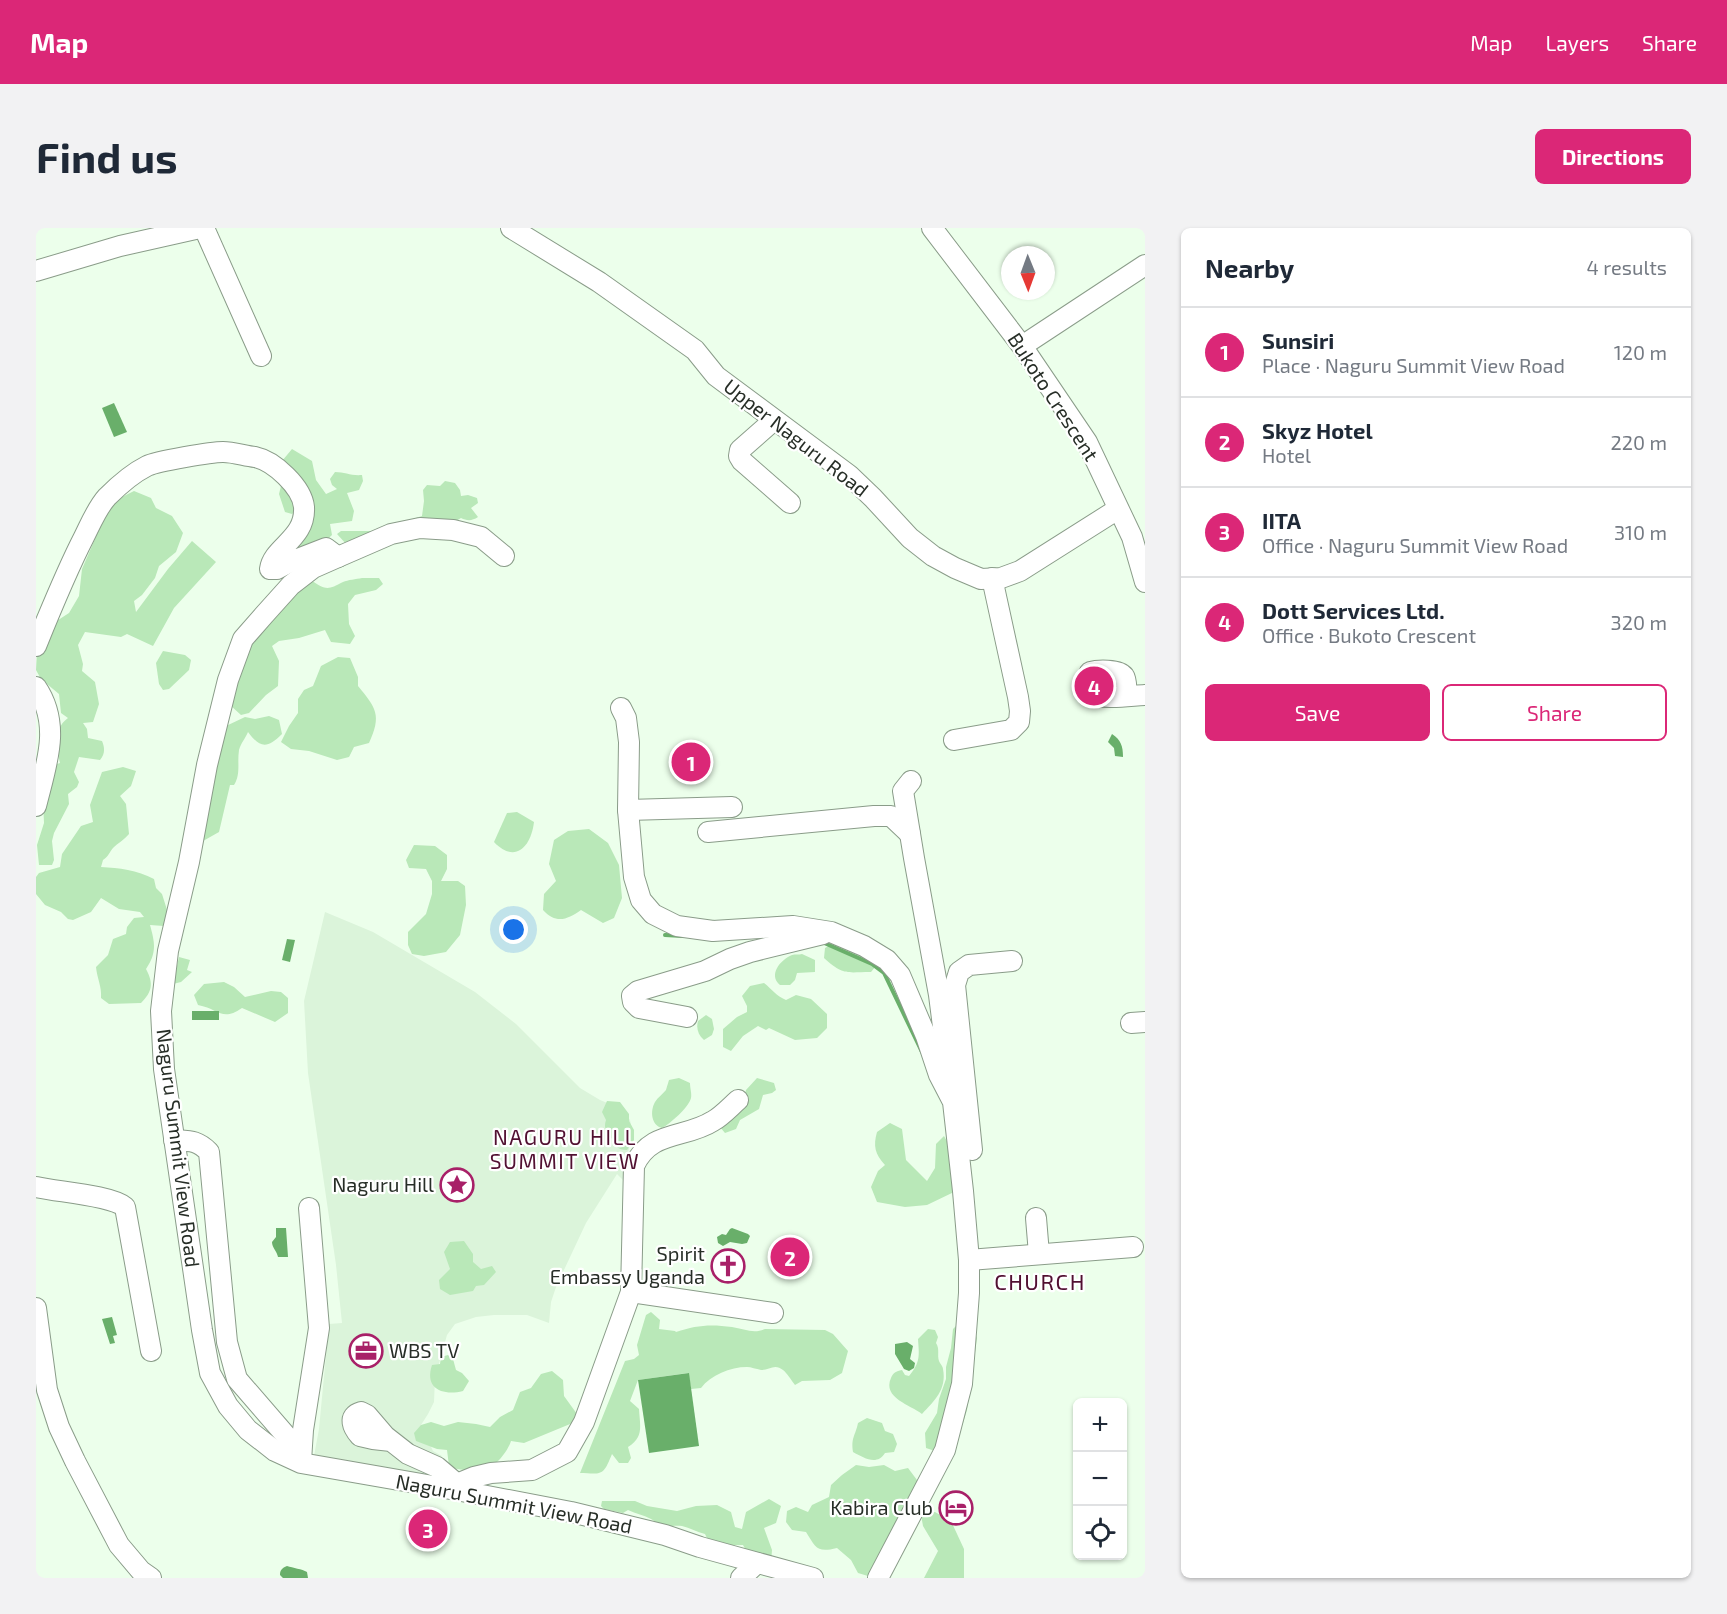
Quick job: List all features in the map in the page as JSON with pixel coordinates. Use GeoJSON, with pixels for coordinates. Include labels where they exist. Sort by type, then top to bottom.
{"type":"FeatureCollection","features":[{"type":"Feature","properties":{"kind":"street"},"geometry":{"type":"LineString","coordinates":[[36,271],[120,246],[202,228],[261,356]]}},
{"type":"Feature","properties":{"kind":"street","name":"Upper Naguru Road"},"geometry":{"type":"LineString","coordinates":[[511,228],[599,282],[694,350],[716,376],[849,475],[910,538],[933,556],[955,568],[981,579],[1001,578],[1020,571],[1118,509]]}},
{"type":"Feature","properties":{"kind":"street","name":"Bukoto Crescent"},"geometry":{"type":"LineString","coordinates":[[932,228],[1022,346],[1087,442],[1132,537],[1145,582]]}},
{"type":"Feature","properties":{"kind":"street"},"geometry":{"type":"LineString","coordinates":[[1022,346],[1145,265]]}},
{"type":"Feature","properties":{"kind":"street"},"geometry":{"type":"LineString","coordinates":[[774,420],[740,450],[739,456],[790,503]]}},
{"type":"Feature","properties":{"kind":"street"},"geometry":{"type":"LineString","coordinates":[[36,645],[75,555],[95,516],[106,499],[122,483],[148,466],[222,452],[261,458],[290,479],[300,494],[304,506],[297,534],[271,561],[270,569],[277,569],[326,548],[338,557]]}},
{"type":"Feature","properties":{"kind":"street","name":"Naguru Summit View Road"},"geometry":{"type":"LineString","coordinates":[[504,556],[481,537],[453,530],[420,528],[392,534],[313,568],[291,585],[243,639],[226,684],[168,951],[161,1011],[164,1069],[210,1374],[228,1406],[248,1430],[275,1451],[571,1512],[665,1535],[813,1578]]}},
{"type":"Feature","properties":{"kind":"street"},"geometry":{"type":"LineString","coordinates":[[954,740],[1011,730],[1019,722],[1018,697],[992,578]]}},
{"type":"Feature","properties":{"kind":"street"},"geometry":{"type":"LineString","coordinates":[[36,687],[45,700],[50,728],[50,747],[36,806]]}},
{"type":"Feature","properties":{"kind":"street"},"geometry":{"type":"LineString","coordinates":[[621,708],[626,718],[629,742],[628,810],[634,877],[640,900],[653,914],[677,926],[713,931],[793,926],[831,932],[872,950],[887,960],[900,975],[926,1036],[939,1075],[953,1102]]}},
{"type":"Feature","properties":{"kind":"street"},"geometry":{"type":"LineString","coordinates":[[878,1578],[945,1450],[962,1384],[969,1293],[969,1260],[963,1191],[939,995],[903,791],[910,781]]}},
{"type":"Feature","properties":{"kind":"street"},"geometry":{"type":"LineString","coordinates":[[628,810],[732,807]]}},
{"type":"Feature","properties":{"kind":"street"},"geometry":{"type":"LineString","coordinates":[[708,832],[891,816],[910,834]]}},
{"type":"Feature","properties":{"kind":"street"},"geometry":{"type":"LineString","coordinates":[[687,1017],[639,1008],[633,1002],[632,996],[638,991],[705,971],[750,952],[831,932]]}},
{"type":"Feature","properties":{"kind":"street"},"geometry":{"type":"LineString","coordinates":[[963,1191],[973,1161],[955,985],[959,972],[969,965],[1012,960]]}},
{"type":"Feature","properties":{"kind":"street"},"geometry":{"type":"LineString","coordinates":[[391,1441],[408,1454],[437,1467],[457,1487],[474,1477],[491,1473],[532,1470],[567,1452],[584,1422],[632,1292],[634,1166],[638,1157],[648,1147],[666,1137],[685,1134],[713,1122],[738,1100]]}},
{"type":"Feature","properties":{"kind":"street"},"geometry":{"type":"LineString","coordinates":[[174,1140],[193,1141],[201,1144],[209,1152],[227,1342],[237,1379],[301,1458]]}},
{"type":"Feature","properties":{"kind":"street"},"geometry":{"type":"LineString","coordinates":[[36,1187],[105,1199],[120,1203],[125,1207],[151,1351]]}},
{"type":"Feature","properties":{"kind":"street"},"geometry":{"type":"LineString","coordinates":[[301,1458],[303,1430],[319,1328],[309,1208]]}},
{"type":"Feature","properties":{"kind":"street"},"geometry":{"type":"LineString","coordinates":[[1036,1218],[1039,1254]]}},
{"type":"Feature","properties":{"kind":"street"},"geometry":{"type":"LineString","coordinates":[[969,1260],[1133,1247]]}},
{"type":"Feature","properties":{"kind":"street"},"geometry":{"type":"LineString","coordinates":[[632,1292],[773,1312]]}},
{"type":"Feature","properties":{"kind":"street"},"geometry":{"type":"LineString","coordinates":[[36,1308],[47,1390],[59,1427],[118,1545],[141,1571],[151,1578]]}},
{"type":"Feature","properties":{"kind":"street"},"geometry":{"type":"LineString","coordinates":[[929,1480],[948,1474]]}},
{"type":"Feature","properties":{"kind":"street"},"geometry":{"type":"LineString","coordinates":[[741,1578],[757,1563]]}},
{"type":"Feature","properties":{"kind":"shaded area"},"geometry":{"type":"Polygon","coordinates":[[[114,403],[127,432],[114,437],[102,408],[114,403]]]}},
{"type":"Feature","properties":{"kind":"shaded area"},"geometry":{"type":"Polygon","coordinates":[[[292,449],[312,461],[316,480],[326,494],[337,489],[332,485],[330,479],[335,472],[362,475],[363,481],[359,490],[347,493],[354,511],[352,521],[330,524],[332,535],[307,558],[299,548],[298,508],[292,514],[285,512],[279,494],[283,478],[282,461],[292,449]]]}},
{"type":"Feature","properties":{"kind":"shaded area"},"geometry":{"type":"Polygon","coordinates":[[[445,481],[455,483],[461,496],[468,495],[477,498],[478,503],[471,508],[478,517],[470,520],[461,518],[449,525],[348,546],[337,534],[341,531],[374,531],[422,516],[423,490],[427,485],[440,486],[445,481]]]}},
{"type":"Feature","properties":{"kind":"shaded area"},"geometry":{"type":"Polygon","coordinates":[[[134,491],[151,498],[156,508],[172,516],[183,533],[176,552],[159,566],[155,578],[142,595],[134,601],[136,612],[192,541],[216,562],[174,608],[153,646],[127,634],[121,637],[85,632],[78,645],[83,664],[82,671],[95,682],[99,704],[93,722],[83,723],[87,729],[88,738],[102,741],[104,753],[100,760],[79,757],[74,772],[79,782],[77,787],[68,794],[69,804],[52,841],[54,860],[52,865],[39,865],[37,845],[44,823],[43,801],[54,765],[60,763],[58,733],[63,722],[68,718],[61,713],[59,694],[41,679],[36,670],[37,652],[49,626],[69,613],[79,596],[82,569],[104,518],[116,500],[134,491]]]}},
{"type":"Feature","properties":{"kind":"shaded area"},"geometry":{"type":"Polygon","coordinates":[[[362,578],[379,578],[383,584],[376,590],[355,595],[348,604],[349,624],[355,636],[350,644],[331,642],[325,630],[279,641],[272,646],[279,661],[278,686],[249,713],[241,715],[230,705],[231,687],[258,628],[266,629],[272,616],[289,598],[300,591],[306,583],[312,581],[327,588],[362,578]]]}},
{"type":"Feature","properties":{"kind":"shaded area"},"geometry":{"type":"Polygon","coordinates":[[[163,651],[185,655],[191,660],[189,670],[169,689],[163,690],[159,684],[156,663],[163,651]]]}},
{"type":"Feature","properties":{"kind":"shaded area"},"geometry":{"type":"Polygon","coordinates":[[[338,657],[350,658],[358,677],[358,686],[373,706],[376,718],[369,743],[354,747],[349,757],[337,760],[309,751],[291,749],[281,742],[298,713],[298,699],[304,690],[313,686],[321,666],[338,657]]]}},
{"type":"Feature","properties":{"kind":"shaded area"},"geometry":{"type":"Polygon","coordinates":[[[269,716],[279,720],[282,734],[264,745],[256,741],[248,732],[239,750],[237,777],[234,785],[230,785],[219,832],[196,845],[226,726],[245,717],[255,719],[269,716]]]}},
{"type":"Feature","properties":{"kind":"shaded area"},"geometry":{"type":"Polygon","coordinates":[[[1112,734],[1121,744],[1123,757],[1115,756],[1114,748],[1108,742],[1112,734]]]}},
{"type":"Feature","properties":{"kind":"shaded area"},"geometry":{"type":"Polygon","coordinates":[[[123,767],[136,771],[131,786],[120,796],[126,804],[129,834],[113,848],[103,860],[101,867],[128,870],[154,879],[168,913],[164,926],[150,925],[154,948],[146,969],[151,983],[148,995],[141,1003],[109,1004],[101,998],[96,967],[108,955],[113,939],[126,934],[127,927],[134,918],[144,917],[140,912],[119,909],[101,898],[91,912],[73,920],[68,919],[61,912],[45,905],[36,894],[36,877],[39,873],[60,867],[62,854],[81,826],[93,822],[90,805],[102,772],[123,767]]]}},
{"type":"Feature","properties":{"kind":"shaded area"},"geometry":{"type":"Polygon","coordinates":[[[517,812],[534,822],[526,845],[521,850],[509,852],[494,842],[507,813],[517,812]]]}},
{"type":"Feature","properties":{"kind":"shaded area"},"geometry":{"type":"Polygon","coordinates":[[[589,829],[608,843],[619,865],[622,898],[614,918],[603,923],[581,910],[566,918],[557,919],[543,910],[544,894],[556,881],[549,864],[554,840],[568,831],[589,829]]]}},
{"type":"Feature","properties":{"kind":"shaded area"},"geometry":{"type":"Polygon","coordinates":[[[414,845],[435,846],[447,855],[447,869],[441,881],[458,881],[465,886],[466,905],[460,935],[446,952],[424,956],[412,954],[408,945],[408,932],[426,914],[432,894],[432,881],[426,869],[409,868],[406,860],[414,845]]]}},
{"type":"Feature","properties":{"kind":"shaded area"},"geometry":{"type":"Polygon","coordinates":[[[325,912],[373,932],[475,992],[516,1024],[580,1088],[622,1109],[630,1120],[633,1135],[623,1170],[623,1180],[617,1174],[586,1223],[556,1287],[551,1302],[549,1323],[527,1315],[476,1317],[455,1324],[447,1335],[435,1378],[434,1402],[421,1425],[433,1451],[442,1456],[428,1480],[314,1456],[319,1429],[329,1324],[342,1323],[336,1265],[308,1073],[304,1001],[325,912]]]}},
{"type":"Feature","properties":{"kind":"shaded area"},"geometry":{"type":"Polygon","coordinates":[[[287,939],[295,940],[290,962],[282,960],[287,939]]]}},
{"type":"Feature","properties":{"kind":"shaded area"},"geometry":{"type":"Polygon","coordinates":[[[838,941],[872,956],[876,966],[871,972],[846,972],[836,968],[824,958],[825,948],[838,941]]]}},
{"type":"Feature","properties":{"kind":"shaded area"},"geometry":{"type":"Polygon","coordinates":[[[802,954],[815,960],[815,972],[797,973],[790,985],[780,985],[775,977],[777,968],[783,960],[792,955],[802,954]]]}},
{"type":"Feature","properties":{"kind":"shaded area"},"geometry":{"type":"Polygon","coordinates":[[[179,957],[190,960],[187,970],[192,972],[181,982],[173,984],[179,957]]]}},
{"type":"Feature","properties":{"kind":"shaded area"},"geometry":{"type":"Polygon","coordinates":[[[224,982],[245,997],[271,991],[281,992],[288,998],[288,1013],[275,1022],[242,1008],[225,1014],[198,1005],[194,995],[204,984],[224,982]]]}},
{"type":"Feature","properties":{"kind":"shaded area"},"geometry":{"type":"Polygon","coordinates":[[[764,983],[786,1000],[796,995],[811,999],[827,1014],[827,1028],[817,1038],[795,1040],[769,1028],[766,1030],[758,1026],[743,1036],[731,1051],[723,1047],[723,1029],[747,1012],[742,996],[750,986],[764,983]]]}},
{"type":"Feature","properties":{"kind":"shaded area"},"geometry":{"type":"Polygon","coordinates":[[[192,1011],[219,1011],[219,1020],[192,1020],[192,1011]]]}},
{"type":"Feature","properties":{"kind":"shaded area"},"geometry":{"type":"Polygon","coordinates":[[[706,1015],[712,1019],[714,1029],[712,1035],[704,1040],[699,1034],[697,1024],[706,1015]]]}},
{"type":"Feature","properties":{"kind":"shaded area"},"geometry":{"type":"Polygon","coordinates":[[[679,1078],[690,1083],[691,1098],[679,1115],[662,1128],[654,1121],[653,1106],[666,1090],[669,1080],[679,1078]]]}},
{"type":"Feature","properties":{"kind":"shaded area"},"geometry":{"type":"Polygon","coordinates":[[[757,1078],[774,1083],[776,1090],[763,1095],[759,1109],[740,1120],[736,1129],[725,1133],[720,1127],[743,1100],[746,1090],[757,1078]]]}},
{"type":"Feature","properties":{"kind":"shaded area"},"geometry":{"type":"Polygon","coordinates":[[[607,1101],[620,1102],[629,1114],[629,1121],[634,1130],[634,1140],[627,1150],[617,1147],[606,1130],[606,1120],[602,1112],[607,1101]]]}},
{"type":"Feature","properties":{"kind":"shaded area"},"geometry":{"type":"Polygon","coordinates":[[[890,1123],[902,1129],[906,1160],[927,1181],[935,1168],[936,1144],[944,1136],[956,1157],[954,1192],[927,1205],[905,1207],[877,1202],[871,1187],[878,1171],[885,1165],[876,1150],[876,1137],[877,1132],[890,1123]]]}},
{"type":"Feature","properties":{"kind":"shaded area"},"geometry":{"type":"Polygon","coordinates":[[[276,1228],[286,1228],[288,1257],[278,1257],[273,1246],[276,1228]]]}},
{"type":"Feature","properties":{"kind":"shaded area"},"geometry":{"type":"Polygon","coordinates":[[[732,1228],[750,1236],[747,1243],[730,1242],[723,1246],[718,1243],[717,1237],[722,1234],[726,1235],[732,1228]]]}},
{"type":"Feature","properties":{"kind":"shaded area"},"geometry":{"type":"Polygon","coordinates":[[[464,1241],[473,1254],[473,1262],[481,1269],[492,1266],[496,1272],[484,1285],[476,1286],[473,1291],[450,1295],[440,1289],[439,1280],[450,1269],[444,1252],[450,1242],[464,1241]]]}},
{"type":"Feature","properties":{"kind":"shaded area"},"geometry":{"type":"Polygon","coordinates":[[[651,1312],[660,1320],[659,1329],[676,1332],[710,1325],[753,1331],[765,1329],[825,1330],[833,1334],[848,1351],[842,1373],[830,1380],[802,1381],[795,1385],[784,1371],[775,1367],[761,1370],[749,1367],[734,1368],[715,1376],[701,1388],[691,1389],[688,1373],[638,1380],[630,1401],[639,1409],[640,1431],[637,1439],[628,1447],[631,1458],[628,1463],[619,1463],[612,1454],[601,1472],[580,1473],[625,1361],[639,1355],[637,1345],[646,1315],[651,1312]]]}},
{"type":"Feature","properties":{"kind":"shaded area"},"geometry":{"type":"Polygon","coordinates":[[[112,1317],[117,1335],[113,1336],[115,1343],[110,1344],[102,1319],[112,1317]]]}},
{"type":"Feature","properties":{"kind":"shaded area"},"geometry":{"type":"Polygon","coordinates":[[[958,1324],[973,1327],[977,1338],[967,1410],[957,1432],[935,1451],[926,1448],[925,1433],[937,1413],[946,1379],[953,1329],[958,1324]]]}},
{"type":"Feature","properties":{"kind":"shaded area"},"geometry":{"type":"Polygon","coordinates":[[[928,1329],[935,1330],[938,1337],[936,1343],[938,1359],[944,1376],[941,1389],[922,1414],[894,1396],[889,1385],[896,1372],[902,1370],[905,1375],[909,1376],[916,1367],[918,1339],[928,1329]]]}},
{"type":"Feature","properties":{"kind":"shaded area"},"geometry":{"type":"Polygon","coordinates":[[[907,1342],[913,1346],[910,1359],[915,1363],[914,1368],[909,1371],[904,1369],[895,1354],[895,1344],[907,1342]]]}},
{"type":"Feature","properties":{"kind":"shaded area"},"geometry":{"type":"Polygon","coordinates":[[[448,1355],[453,1359],[456,1370],[469,1381],[463,1391],[442,1391],[433,1385],[430,1373],[432,1365],[440,1364],[441,1357],[448,1355]]]}},
{"type":"Feature","properties":{"kind":"shaded area"},"geometry":{"type":"Polygon","coordinates":[[[552,1371],[563,1380],[564,1396],[577,1414],[575,1422],[524,1443],[511,1441],[504,1454],[493,1465],[477,1470],[453,1468],[449,1466],[447,1450],[437,1449],[416,1441],[414,1433],[421,1425],[431,1422],[444,1426],[458,1422],[490,1427],[500,1417],[513,1410],[520,1392],[531,1388],[541,1374],[552,1371]]]}},
{"type":"Feature","properties":{"kind":"shaded area"},"geometry":{"type":"Polygon","coordinates":[[[689,1373],[699,1446],[649,1453],[638,1380],[689,1373]]]}},
{"type":"Feature","properties":{"kind":"shaded area"},"geometry":{"type":"Polygon","coordinates":[[[867,1418],[882,1423],[885,1431],[893,1434],[897,1444],[894,1452],[885,1453],[874,1460],[853,1452],[853,1440],[858,1423],[867,1418]]]}},
{"type":"Feature","properties":{"kind":"shaded area"},"geometry":{"type":"Polygon","coordinates":[[[856,1465],[869,1467],[884,1465],[895,1471],[908,1468],[920,1484],[868,1576],[858,1573],[851,1560],[837,1548],[825,1550],[818,1548],[806,1532],[792,1530],[786,1522],[787,1511],[796,1507],[808,1512],[812,1505],[829,1497],[831,1485],[856,1465]]]}},
{"type":"Feature","properties":{"kind":"shaded area"},"geometry":{"type":"Polygon","coordinates":[[[769,1499],[781,1506],[776,1523],[764,1528],[772,1550],[771,1563],[750,1558],[743,1545],[733,1545],[723,1549],[708,1540],[705,1534],[688,1528],[661,1526],[653,1520],[628,1510],[623,1513],[604,1509],[601,1506],[602,1501],[635,1501],[647,1506],[677,1511],[696,1506],[717,1505],[731,1512],[735,1527],[742,1529],[746,1512],[769,1499]]]}},
{"type":"Feature","properties":{"kind":"shaded area"},"geometry":{"type":"Polygon","coordinates":[[[935,1512],[951,1521],[964,1549],[964,1578],[924,1578],[938,1551],[923,1526],[921,1515],[935,1512]]]}},
{"type":"Feature","properties":{"kind":"shaded area"},"geometry":{"type":"Polygon","coordinates":[[[287,1566],[307,1572],[308,1578],[283,1578],[280,1572],[287,1566]]]}},
{"type":"Feature","properties":{"kind":"waterway"},"geometry":{"type":"LineString","coordinates":[[665,935],[683,936]]}},
{"type":"Feature","properties":{"kind":"waterway"},"geometry":{"type":"LineString","coordinates":[[822,942],[872,964],[884,973],[922,1052]]}},
{"type":"Feature","properties":{"kind":"place","name":"Dott Services Ltd."},"geometry":{"type":"Point","coordinates":[1094,686]}},
{"type":"Feature","properties":{"kind":"place","name":"Sunsiri"},"geometry":{"type":"Point","coordinates":[691,762]}},
{"type":"Feature","properties":{"kind":"place","name":"Naguru Hill"},"geometry":{"type":"Point","coordinates":[457,1185]}},
{"type":"Feature","properties":{"kind":"place","name":"Skyz Hotel"},"geometry":{"type":"Point","coordinates":[790,1257]}},
{"type":"Feature","properties":{"kind":"place","name":"Spirit Embassy Uganda"},"geometry":{"type":"Point","coordinates":[728,1266]}},
{"type":"Feature","properties":{"kind":"place","name":"WBS TV"},"geometry":{"type":"Point","coordinates":[366,1351]}},
{"type":"Feature","properties":{"kind":"place","name":"Kabira Club"},"geometry":{"type":"Point","coordinates":[956,1508]}},
{"type":"Feature","properties":{"kind":"place","name":"IITA"},"geometry":{"type":"Point","coordinates":[428,1529]}},
{"type":"Feature","properties":{"kind":"district","name":"NAGURU HILL SUMMIT VIEW"},"geometry":{"type":"Point","coordinates":[565,1150]}},
{"type":"Feature","properties":{"kind":"district","name":"CHURCH"},"geometry":{"type":"Point","coordinates":[1040,1282]}}]}
